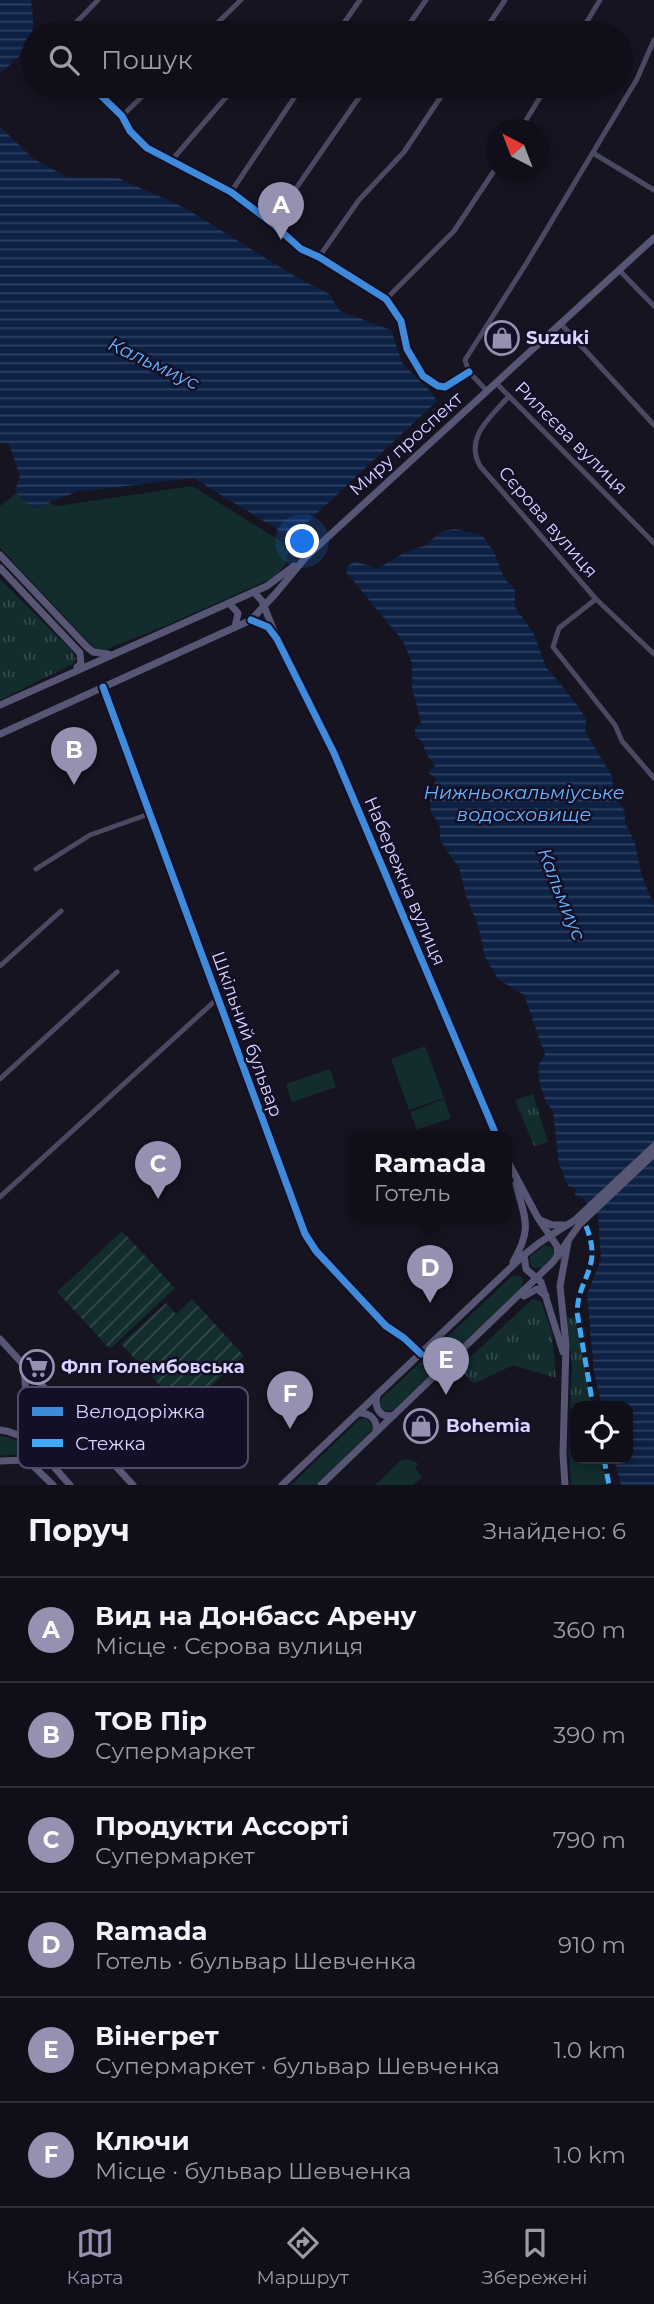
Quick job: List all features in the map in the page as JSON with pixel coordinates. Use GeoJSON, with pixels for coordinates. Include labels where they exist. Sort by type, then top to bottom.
{"type":"FeatureCollection","features":[{"type":"Feature","properties":{"kind":"main road","name":"Миру проспект"},"geometry":{"type":"LineString","coordinates":[[0,705],[109,654],[267,586],[305,558],[654,238]]}},
{"type":"Feature","properties":{"kind":"main road"},"geometry":{"type":"LineString","coordinates":[[0,555],[87,647],[93,652],[109,654]]}},
{"type":"Feature","properties":{"kind":"main road","name":"Миру проспект"},"geometry":{"type":"LineString","coordinates":[[0,734],[251,620],[305,558]]}},
{"type":"Feature","properties":{"kind":"main road"},"geometry":{"type":"LineString","coordinates":[[0,568],[80,653],[80,664],[75,670]]}},
{"type":"Feature","properties":{"kind":"main road","name":"Набережна вулиця"},"geometry":{"type":"LineString","coordinates":[[254,592],[264,607],[277,639],[334,753],[494,1131]]}},
{"type":"Feature","properties":{"kind":"main road"},"geometry":{"type":"LineString","coordinates":[[271,622],[276,593]]}},
{"type":"Feature","properties":{"kind":"main road"},"geometry":{"type":"LineString","coordinates":[[229,603],[238,613],[235,627]]}},
{"type":"Feature","properties":{"kind":"main road"},"geometry":{"type":"LineString","coordinates":[[251,620],[268,627],[277,639]]}},
{"type":"Feature","properties":{"kind":"main road"},"geometry":{"type":"LineString","coordinates":[[321,1485],[558,1257],[577,1222],[654,1146]]}},
{"type":"Feature","properties":{"kind":"main road"},"geometry":{"type":"LineString","coordinates":[[282,1485],[524,1255],[549,1236],[577,1222],[654,1154]]}},
{"type":"Feature","properties":{"kind":"main road"},"geometry":{"type":"LineString","coordinates":[[509,1270],[523,1242],[527,1224],[513,1173]]}},
{"type":"Feature","properties":{"kind":"main road"},"geometry":{"type":"LineString","coordinates":[[513,1173],[559,1249],[558,1257]]}},
{"type":"Feature","properties":{"kind":"main road"},"geometry":{"type":"LineString","coordinates":[[538,1218],[557,1226],[577,1222]]}},
{"type":"Feature","properties":{"kind":"main road"},"geometry":{"type":"LineString","coordinates":[[565,1485],[563,1454],[566,1338],[559,1286],[567,1259],[569,1239]]}},
{"type":"Feature","properties":{"kind":"main road"},"geometry":{"type":"LineString","coordinates":[[524,1255],[526,1269],[537,1277],[547,1296],[565,1360]]}},
{"type":"Feature","properties":{"kind":"main road"},"geometry":{"type":"LineString","coordinates":[[480,1332],[489,1328],[529,1292],[537,1289],[547,1296]]}},
{"type":"Feature","properties":{"kind":"main road"},"geometry":{"type":"LineString","coordinates":[[0,1339],[44,1387]]}},
{"type":"Feature","properties":{"kind":"main road"},"geometry":{"type":"LineString","coordinates":[[24,1365],[25,1387]]}},
{"type":"Feature","properties":{"kind":"main road"},"geometry":{"type":"LineString","coordinates":[[378,1395],[376,1406],[379,1412],[386,1416],[395,1414]]}},
{"type":"Feature","properties":{"kind":"main road"},"geometry":{"type":"LineString","coordinates":[[358,1413],[367,1413],[373,1418],[377,1426],[376,1433]]}},
{"type":"Feature","properties":{"kind":"main road"},"geometry":{"type":"LineString","coordinates":[[0,1430],[18,1435]]}},
{"type":"Feature","properties":{"kind":"main road"},"geometry":{"type":"LineString","coordinates":[[0,1461],[18,1461]]}},
{"type":"Feature","properties":{"kind":"main road"},"geometry":{"type":"LineString","coordinates":[[35,1468],[53,1485]]}},
{"type":"Feature","properties":{"kind":"main road"},"geometry":{"type":"LineString","coordinates":[[54,1468],[70,1485]]}},
{"type":"Feature","properties":{"kind":"main road"},"geometry":{"type":"LineString","coordinates":[[118,1468],[133,1485]]}},
{"type":"Feature","properties":{"kind":"street"},"geometry":{"type":"LineString","coordinates":[[78,21],[98,0]]}},
{"type":"Feature","properties":{"kind":"street"},"geometry":{"type":"LineString","coordinates":[[219,21],[241,0]]}},
{"type":"Feature","properties":{"kind":"street"},"geometry":{"type":"LineString","coordinates":[[345,21],[360,0]]}},
{"type":"Feature","properties":{"kind":"street"},"geometry":{"type":"LineString","coordinates":[[411,21],[426,0]]}},
{"type":"Feature","properties":{"kind":"street"},"geometry":{"type":"LineString","coordinates":[[491,21],[505,0]]}},
{"type":"Feature","properties":{"kind":"street"},"geometry":{"type":"LineString","coordinates":[[587,21],[600,0]]}},
{"type":"Feature","properties":{"kind":"street"},"geometry":{"type":"LineString","coordinates":[[633,86],[654,40]]}},
{"type":"Feature","properties":{"kind":"street"},"geometry":{"type":"LineString","coordinates":[[103,98],[122,116],[130,131],[141,142],[231,192],[301,249],[386,299],[401,321],[407,349],[423,376],[438,386],[445,387],[469,372]]}},
{"type":"Feature","properties":{"kind":"street"},"geometry":{"type":"LineString","coordinates":[[122,116],[141,98]]}},
{"type":"Feature","properties":{"kind":"street"},"geometry":{"type":"LineString","coordinates":[[171,160],[225,98]]}},
{"type":"Feature","properties":{"kind":"street"},"geometry":{"type":"LineString","coordinates":[[231,192],[294,98]]}},
{"type":"Feature","properties":{"kind":"street"},"geometry":{"type":"LineString","coordinates":[[272,223],[359,98]]}},
{"type":"Feature","properties":{"kind":"street"},"geometry":{"type":"LineString","coordinates":[[318,257],[359,200],[404,152],[440,98]]}},
{"type":"Feature","properties":{"kind":"street"},"geometry":{"type":"LineString","coordinates":[[527,119],[540,98]]}},
{"type":"Feature","properties":{"kind":"street"},"geometry":{"type":"LineString","coordinates":[[487,391],[469,372],[465,360],[626,98]]}},
{"type":"Feature","properties":{"kind":"street"},"geometry":{"type":"LineString","coordinates":[[593,153],[654,190]]}},
{"type":"Feature","properties":{"kind":"street"},"geometry":{"type":"LineString","coordinates":[[386,299],[454,231],[487,182]]}},
{"type":"Feature","properties":{"kind":"street"},"geometry":{"type":"LineString","coordinates":[[619,270],[654,306]]}},
{"type":"Feature","properties":{"kind":"street"},"geometry":{"type":"LineString","coordinates":[[561,324],[654,425]]}},
{"type":"Feature","properties":{"kind":"street","name":"Рилєєва вулиця"},"geometry":{"type":"LineString","coordinates":[[496,383],[654,543]]}},
{"type":"Feature","properties":{"kind":"street","name":"Сєрова вулиця"},"geometry":{"type":"LineString","coordinates":[[509,396],[476,439],[473,447],[480,466],[596,598],[654,654]]}},
{"type":"Feature","properties":{"kind":"street"},"geometry":{"type":"LineString","coordinates":[[596,598],[559,628],[553,647],[615,725],[622,741],[654,778]]}},
{"type":"Feature","properties":{"kind":"street","name":"Шкільний бульвар"},"geometry":{"type":"LineString","coordinates":[[103,687],[305,1234],[316,1251],[386,1326],[421,1353]]}},
{"type":"Feature","properties":{"kind":"street"},"geometry":{"type":"LineString","coordinates":[[36,869],[90,835],[149,814]]}},
{"type":"Feature","properties":{"kind":"street"},"geometry":{"type":"LineString","coordinates":[[0,966],[61,911]]}},
{"type":"Feature","properties":{"kind":"street"},"geometry":{"type":"LineString","coordinates":[[0,1079],[117,972]]}},
{"type":"Feature","properties":{"kind":"street"},"geometry":{"type":"LineString","coordinates":[[0,1197],[217,999]]}},
{"type":"Feature","properties":{"kind":"green space"},"geometry":{"type":"Polygon","coordinates":[[[192,486],[282,542],[288,552],[285,565],[275,577],[102,651],[96,650],[0,548],[0,506],[20,490],[57,506],[192,486]]]}},
{"type":"Feature","properties":{"kind":"green space"},"geometry":{"type":"Polygon","coordinates":[[[0,579],[72,651],[76,659],[73,664],[0,700],[0,579]]]}},
{"type":"Feature","properties":{"kind":"green space"},"geometry":{"type":"Polygon","coordinates":[[[425,1046],[444,1098],[409,1110],[391,1059],[425,1046]]]}},
{"type":"Feature","properties":{"kind":"green space"},"geometry":{"type":"Polygon","coordinates":[[[330,1069],[336,1087],[292,1102],[286,1084],[330,1069]]]}},
{"type":"Feature","properties":{"kind":"green space"},"geometry":{"type":"Polygon","coordinates":[[[533,1094],[548,1142],[534,1146],[515,1100],[533,1094]]]}},
{"type":"Feature","properties":{"kind":"green space"},"geometry":{"type":"Polygon","coordinates":[[[444,1099],[451,1118],[417,1130],[410,1112],[444,1099]]]}},
{"type":"Feature","properties":{"kind":"green space"},"geometry":{"type":"Polygon","coordinates":[[[122,1231],[175,1288],[110,1349],[57,1292],[122,1231]]]}},
{"type":"Feature","properties":{"kind":"green space"},"geometry":{"type":"Polygon","coordinates":[[[545,1245],[552,1247],[555,1255],[542,1268],[534,1268],[530,1265],[530,1256],[545,1245]]]}},
{"type":"Feature","properties":{"kind":"green space"},"geometry":{"type":"Polygon","coordinates":[[[512,1276],[523,1278],[522,1287],[392,1411],[382,1410],[381,1399],[512,1276]]]}},
{"type":"Feature","properties":{"kind":"green space"},"geometry":{"type":"Polygon","coordinates":[[[192,1299],[244,1356],[210,1387],[161,1387],[121,1344],[166,1303],[176,1314],[192,1299]]]}},
{"type":"Feature","properties":{"kind":"green space"},"geometry":{"type":"Polygon","coordinates":[[[532,1299],[541,1301],[552,1332],[556,1378],[513,1365],[476,1383],[472,1382],[459,1368],[532,1299]]]}},
{"type":"Feature","properties":{"kind":"green space"},"geometry":{"type":"Polygon","coordinates":[[[575,1317],[591,1401],[571,1401],[572,1364],[567,1318],[575,1317]]]}},
{"type":"Feature","properties":{"kind":"green space"},"geometry":{"type":"Polygon","coordinates":[[[365,1418],[373,1429],[316,1485],[291,1485],[359,1420],[365,1418]]]}},
{"type":"Feature","properties":{"kind":"green space"},"geometry":{"type":"Polygon","coordinates":[[[570,1419],[570,1464],[603,1464],[601,1469],[605,1472],[607,1485],[571,1485],[569,1455],[570,1419]]]}},
{"type":"Feature","properties":{"kind":"green space"},"geometry":{"type":"Polygon","coordinates":[[[0,1436],[18,1442],[18,1454],[0,1456],[0,1436]]]}},
{"type":"Feature","properties":{"kind":"green space"},"geometry":{"type":"Polygon","coordinates":[[[409,1459],[419,1464],[415,1467],[422,1478],[412,1485],[375,1485],[401,1460],[409,1459]]]}},
{"type":"Feature","properties":{"kind":"water"},"geometry":{"type":"Polygon","coordinates":[[[0,0],[31,0],[33,21],[21,21],[21,54],[0,73],[0,0]]]}},
{"type":"Feature","properties":{"kind":"water","name":"Кальмиус"},"geometry":{"type":"Polygon","coordinates":[[[0,127],[34,159],[67,177],[118,178],[185,208],[296,277],[329,294],[340,311],[391,330],[402,363],[437,401],[300,529],[282,532],[193,478],[76,492],[33,509],[15,491],[20,476],[9,444],[0,443],[0,127]]]}},
{"type":"Feature","properties":{"kind":"water","name":"Нижньокальміуське водосховище"},"geometry":{"type":"Polygon","coordinates":[[[456,529],[482,535],[494,552],[504,578],[515,590],[515,607],[533,632],[546,667],[586,719],[585,731],[613,778],[612,791],[625,812],[625,823],[635,843],[641,873],[654,906],[654,1485],[621,1485],[615,1464],[633,1464],[633,1401],[601,1401],[594,1372],[587,1294],[601,1260],[598,1216],[583,1198],[575,1195],[576,1189],[568,1186],[559,1164],[553,1111],[546,1102],[540,1085],[538,1066],[545,1055],[524,995],[498,979],[485,957],[478,925],[466,896],[459,868],[440,840],[440,827],[431,811],[430,799],[436,779],[428,772],[435,766],[421,740],[415,737],[415,727],[421,723],[412,691],[412,663],[403,641],[346,572],[347,567],[355,561],[377,569],[406,552],[426,545],[442,531],[456,529]]]}},
{"type":"Feature","properties":{"kind":"marked path"},"geometry":{"type":"LineString","coordinates":[[586,1226],[591,1240],[591,1262],[577,1312],[592,1401]]}},
{"type":"Feature","properties":{"kind":"marked path"},"geometry":{"type":"LineString","coordinates":[[605,1464],[609,1485]]}},
{"type":"Feature","properties":{"kind":"cycle path"},"geometry":{"type":"LineString","coordinates":[[103,98],[122,116],[130,131],[147,148],[231,192],[301,249],[319,257],[386,299],[401,321],[407,349],[423,376],[438,386],[445,387],[469,372]]}},
{"type":"Feature","properties":{"kind":"cycle path"},"geometry":{"type":"LineString","coordinates":[[251,620],[268,627],[277,639],[334,753],[494,1131]]}},
{"type":"Feature","properties":{"kind":"cycle path"},"geometry":{"type":"LineString","coordinates":[[103,687],[305,1234],[316,1251],[386,1326],[421,1354]]}},
{"type":"Feature","properties":{"kind":"place","name":"Вид на Донбасс Арену"},"geometry":{"type":"Point","coordinates":[281,240]}},
{"type":"Feature","properties":{"kind":"place","name":"Suzuki"},"geometry":{"type":"Point","coordinates":[502,338]}},
{"type":"Feature","properties":{"kind":"place","name":"ТОВ Пір"},"geometry":{"type":"Point","coordinates":[74,785]}},
{"type":"Feature","properties":{"kind":"place","name":"Продукти Ассорті"},"geometry":{"type":"Point","coordinates":[158,1199]}},
{"type":"Feature","properties":{"kind":"place","name":"Ramada"},"geometry":{"type":"Point","coordinates":[430,1303]}},
{"type":"Feature","properties":{"kind":"place","name":"Флп Голембовська"},"geometry":{"type":"Point","coordinates":[37,1367]}},
{"type":"Feature","properties":{"kind":"place","name":"Вінегрет"},"geometry":{"type":"Point","coordinates":[446,1395]}},
{"type":"Feature","properties":{"kind":"place","name":"Bohemia"},"geometry":{"type":"Point","coordinates":[421,1426]}},
{"type":"Feature","properties":{"kind":"place","name":"Ключи"},"geometry":{"type":"Point","coordinates":[290,1429]}}]}
